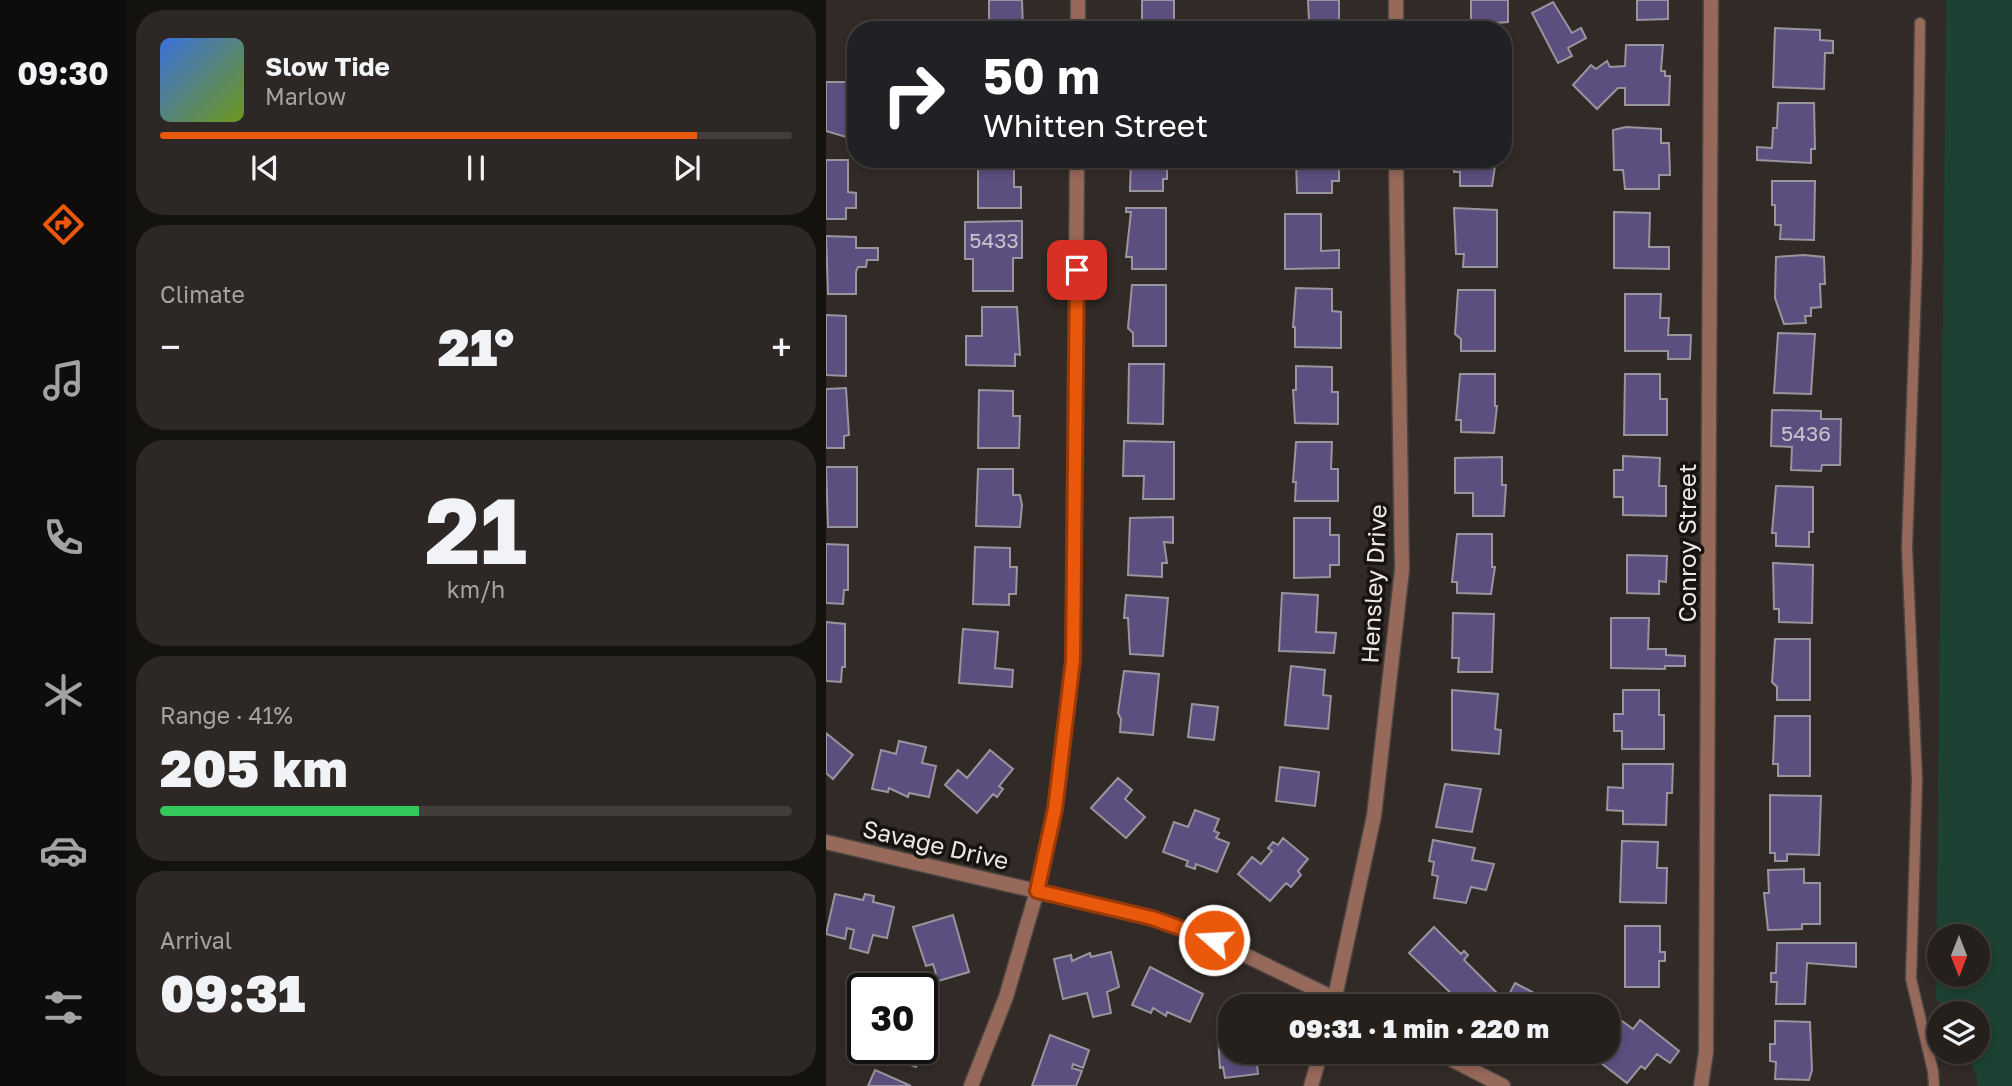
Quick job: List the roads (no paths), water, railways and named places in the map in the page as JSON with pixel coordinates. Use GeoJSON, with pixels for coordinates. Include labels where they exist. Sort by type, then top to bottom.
{"type":"FeatureCollection","features":[{"type":"Feature","properties":{"kind":"street"},"geometry":{"type":"LineString","coordinates":[[1078,0],[1078,21]]}},
{"type":"Feature","properties":{"kind":"street"},"geometry":{"type":"LineString","coordinates":[[1396,0],[1396,21]]}},
{"type":"Feature","properties":{"kind":"street","name":"Conroy Street"},"geometry":{"type":"LineString","coordinates":[[1701,1086],[1706,1052],[1711,0]]}},
{"type":"Feature","properties":{"kind":"street"},"geometry":{"type":"LineString","coordinates":[[971,1086],[1006,997],[1037,891],[1055,809],[1073,660],[1077,168]]}},
{"type":"Feature","properties":{"kind":"street","name":"Hensley Drive"},"geometry":{"type":"LineString","coordinates":[[1336,994],[1374,816],[1402,570],[1396,168]]}},
{"type":"Feature","properties":{"kind":"street","name":"Savage Drive"},"geometry":{"type":"LineString","coordinates":[[826,842],[1152,918],[1214,940],[1319,994]]}},
{"type":"Feature","properties":{"kind":"street"},"geometry":{"type":"LineString","coordinates":[[1311,1086],[1317,1064]]}},
{"type":"Feature","properties":{"kind":"street"},"geometry":{"type":"LineString","coordinates":[[1460,1064],[1503,1086]]}},
{"type":"Feature","properties":{"kind":"lane"},"geometry":{"type":"LineString","coordinates":[[1920,23],[1917,258],[1907,548],[1917,780],[1911,979],[1933,1071],[1934,1086]]}}]}
